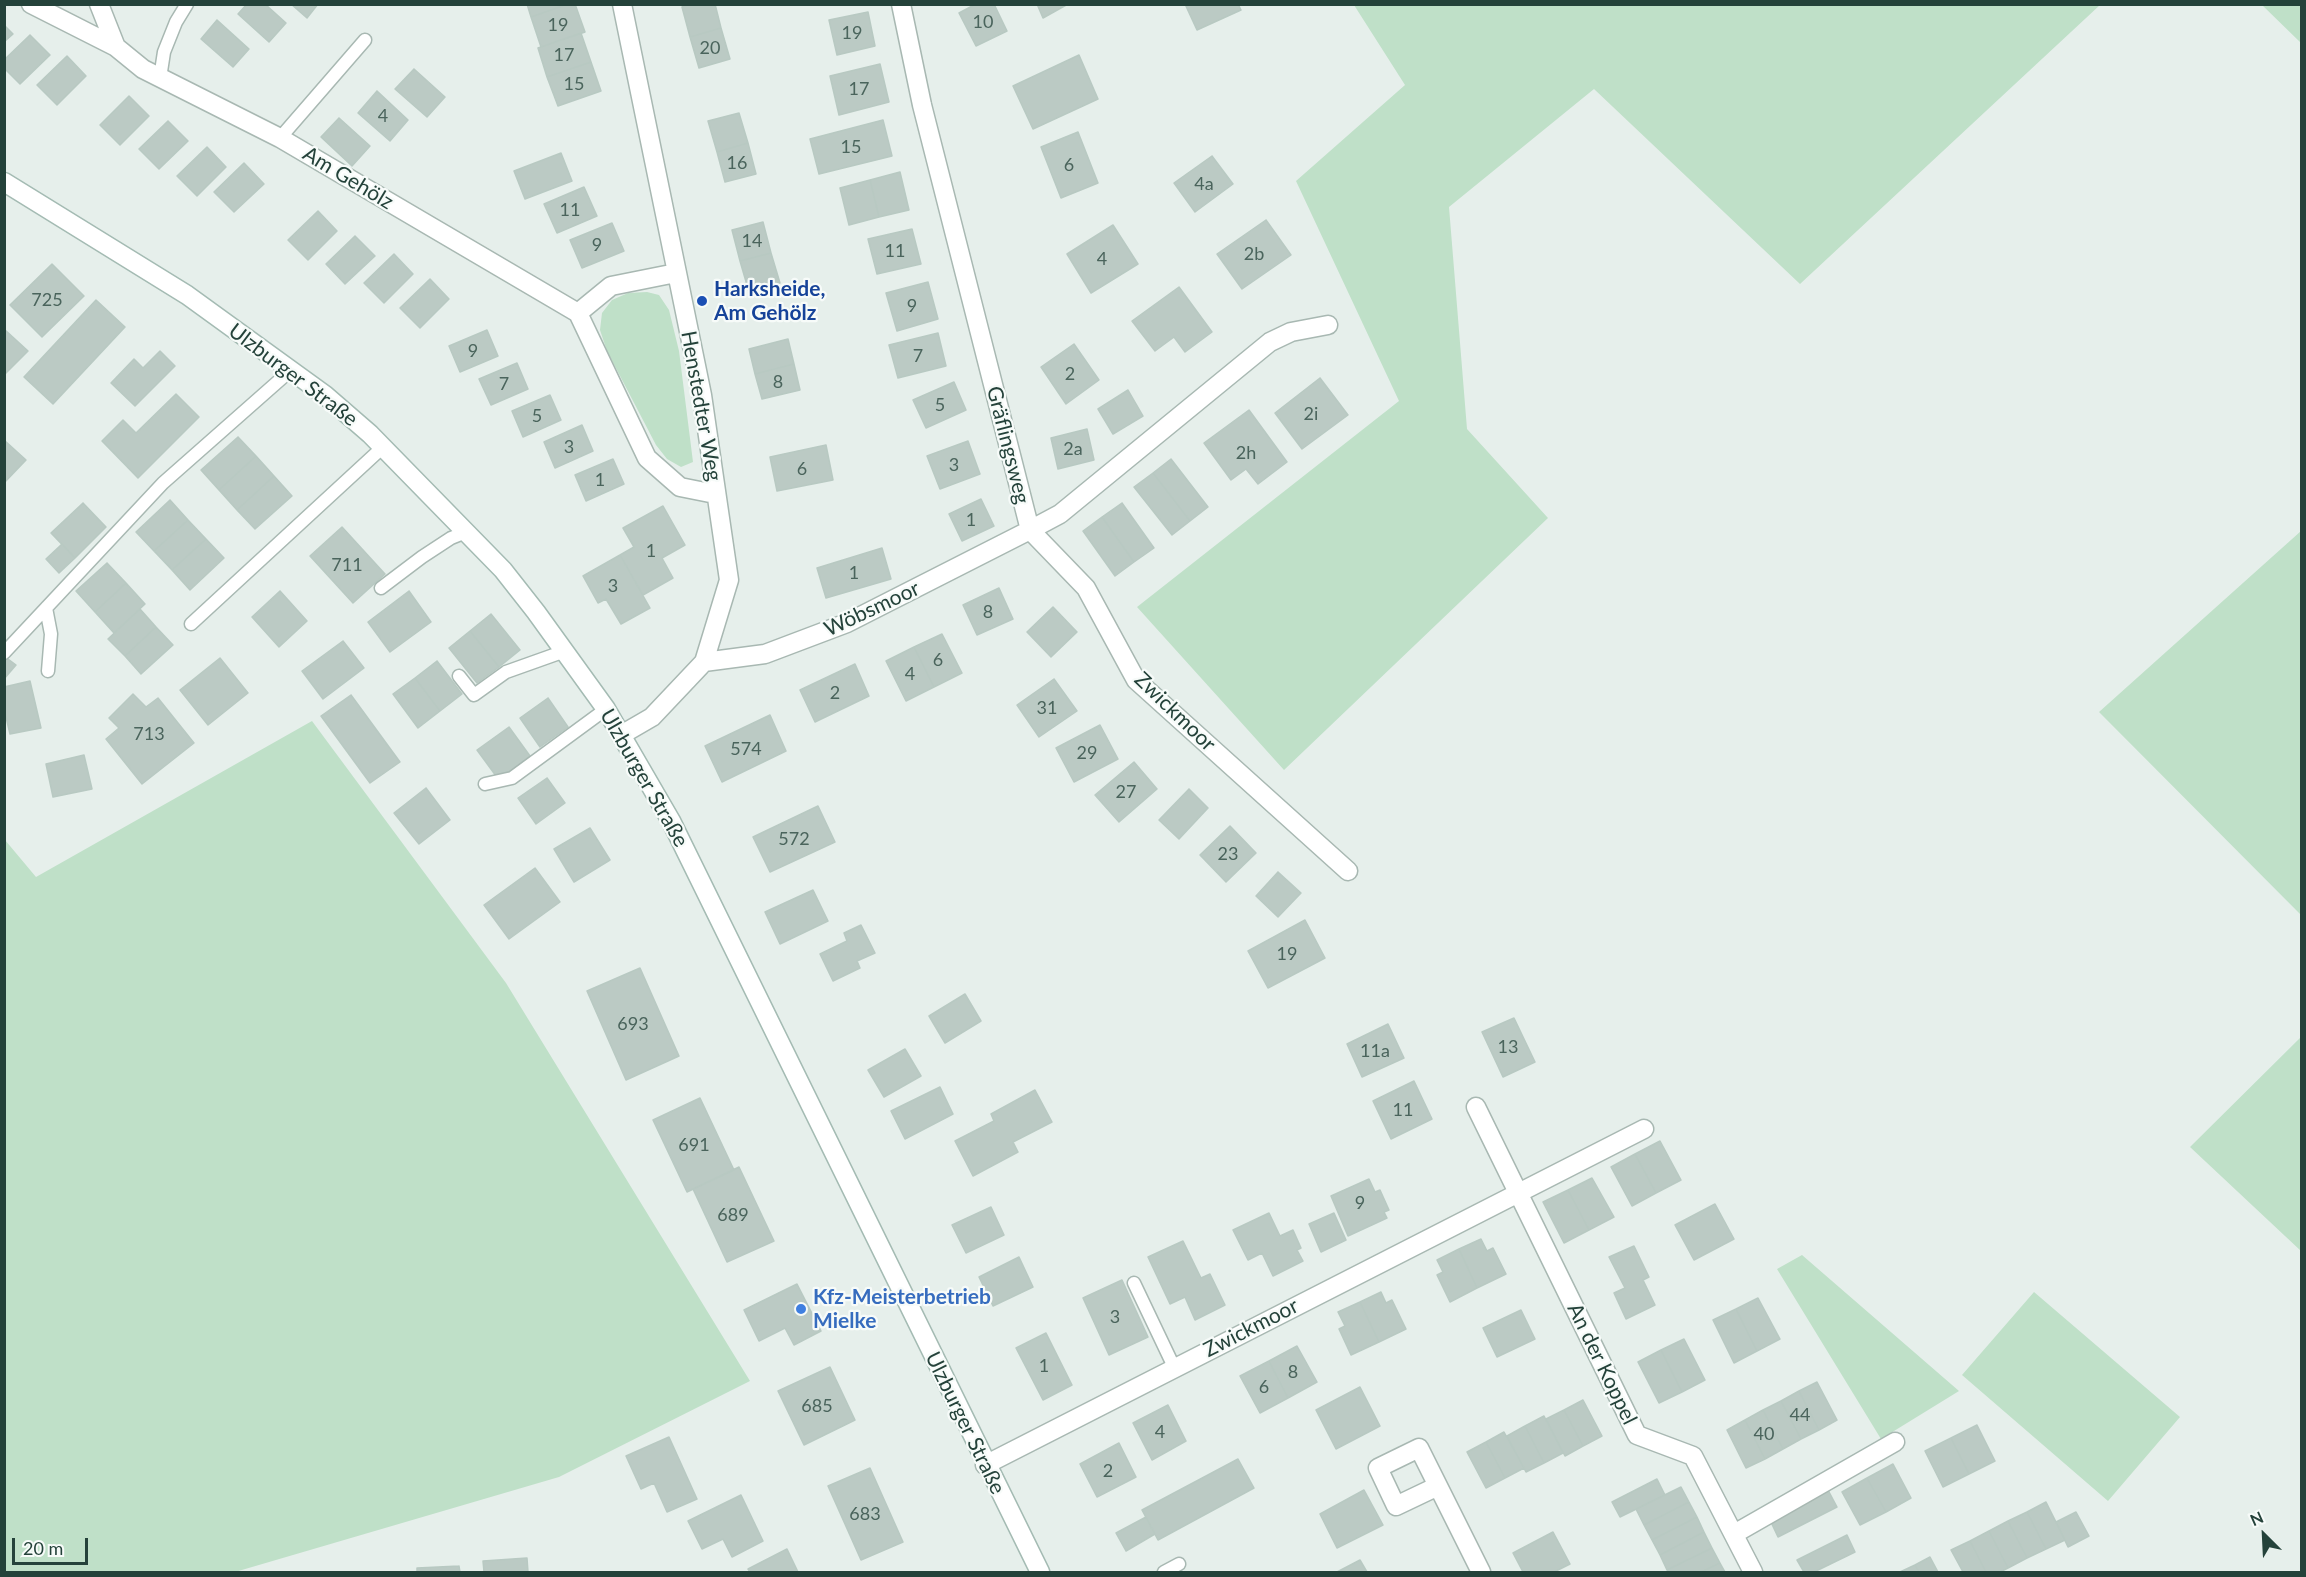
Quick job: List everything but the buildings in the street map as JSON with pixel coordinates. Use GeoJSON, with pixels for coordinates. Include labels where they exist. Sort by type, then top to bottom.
{"type":"FeatureCollection","features":[{"type":"Feature","properties":{"kind":"street","name":"Am Gehölz"},"geometry":{"type":"LineString","coordinates":[[99,4],[116,47]]}},
{"type":"Feature","properties":{"kind":"street","name":"Henstedter Weg"},"geometry":{"type":"LineString","coordinates":[[621,735],[652,717],[705,662],[729,580],[702,395],[622,4]]}},
{"type":"Feature","properties":{"kind":"street","name":"Gräflingsweg"},"geometry":{"type":"LineString","coordinates":[[901,4],[922,105],[1030,530],[1060,514],[1270,342],[1291,332],[1328,325]]}},
{"type":"Feature","properties":{"kind":"street","name":"Am Gehölz"},"geometry":{"type":"LineString","coordinates":[[35,5],[116,47],[143,69],[280,138],[578,313]]}},
{"type":"Feature","properties":{"kind":"street","name":"Ulzburger Straße"},"geometry":{"type":"LineString","coordinates":[[4,182],[187,295],[325,395],[383,447],[503,570],[565,651],[606,709],[692,862],[985,1465],[1040,1572]]}},
{"type":"Feature","properties":{"kind":"street"},"geometry":{"type":"LineString","coordinates":[[676,273],[611,286],[578,313],[647,458],[680,487],[716,494]]}},
{"type":"Feature","properties":{"kind":"street","name":"Wöbsmoor"},"geometry":{"type":"LineString","coordinates":[[705,662],[765,654],[847,623],[1030,530]]}},
{"type":"Feature","properties":{"kind":"street","name":"Zwickmoor"},"geometry":{"type":"LineString","coordinates":[[1030,530],[1086,588],[1136,680],[1348,872]]}},
{"type":"Feature","properties":{"kind":"street"},"geometry":{"type":"LineString","coordinates":[[1476,1107],[1518,1192]]}},
{"type":"Feature","properties":{"kind":"street","name":"Zwickmoor"},"geometry":{"type":"LineString","coordinates":[[985,1465],[1644,1129]]}},
{"type":"Feature","properties":{"kind":"street","name":"An der Koppel"},"geometry":{"type":"LineString","coordinates":[[1518,1192],[1637,1435],[1693,1456],[1753,1572]]}},
{"type":"Feature","properties":{"kind":"street"},"geometry":{"type":"LineString","coordinates":[[1734,1534],[1895,1442]]}},
{"type":"Feature","properties":{"kind":"street"},"geometry":{"type":"LineString","coordinates":[[1438,1486],[1481,1572]]}},
{"type":"Feature","properties":{"kind":"lane"},"geometry":{"type":"LineString","coordinates":[[160,78],[164,52],[176,22],[187,4]]}},
{"type":"Feature","properties":{"kind":"lane"},"geometry":{"type":"LineString","coordinates":[[280,138],[365,40]]}},
{"type":"Feature","properties":{"kind":"lane"},"geometry":{"type":"LineString","coordinates":[[4,653],[163,483],[282,378],[289,369]]}},
{"type":"Feature","properties":{"kind":"lane"},"geometry":{"type":"LineString","coordinates":[[191,624],[383,447]]}},
{"type":"Feature","properties":{"kind":"lane"},"geometry":{"type":"LineString","coordinates":[[381,588],[422,557],[451,538],[466,532]]}},
{"type":"Feature","properties":{"kind":"lane"},"geometry":{"type":"LineString","coordinates":[[46,608],[51,634],[48,671]]}},
{"type":"Feature","properties":{"kind":"lane"},"geometry":{"type":"LineString","coordinates":[[459,676],[474,695],[506,672],[565,651]]}},
{"type":"Feature","properties":{"kind":"lane"},"geometry":{"type":"LineString","coordinates":[[485,784],[513,778],[606,709]]}},
{"type":"Feature","properties":{"kind":"lane"},"geometry":{"type":"LineString","coordinates":[[1134,1283],[1174,1367]]}},
{"type":"Feature","properties":{"kind":"lane"},"geometry":{"type":"LineString","coordinates":[[1164,1572],[1179,1564]]}},
{"type":"Feature","properties":{"kind":"green space"},"geometry":{"type":"Polygon","coordinates":[[[1354,5],[2100,5],[1800,284],[1594,89],[1449,207],[1467,429],[1548,518],[1284,770],[1137,607],[1399,401],[1296,181],[1405,85],[1354,5]]]}},
{"type":"Feature","properties":{"kind":"green space"},"geometry":{"type":"Polygon","coordinates":[[[2262,5],[2301,5],[2301,43],[2262,5]]]}},
{"type":"Feature","properties":{"kind":"green space"},"geometry":{"type":"Polygon","coordinates":[[[647,292],[659,295],[669,310],[679,351],[693,462],[681,467],[667,459],[656,445],[607,351],[600,330],[602,313],[612,300],[628,293],[647,292]]]}},
{"type":"Feature","properties":{"kind":"green space"},"geometry":{"type":"Polygon","coordinates":[[[2301,531],[2301,915],[2099,712],[2301,531]]]}},
{"type":"Feature","properties":{"kind":"green space"},"geometry":{"type":"Polygon","coordinates":[[[312,721],[506,983],[750,1381],[559,1477],[235,1572],[5,1572],[5,840],[36,877],[312,721]]]}},
{"type":"Feature","properties":{"kind":"green space"},"geometry":{"type":"Polygon","coordinates":[[[2301,1037],[2301,1251],[2190,1147],[2301,1037]]]}},
{"type":"Feature","properties":{"kind":"green space"},"geometry":{"type":"Polygon","coordinates":[[[1802,1255],[1959,1391],[1881,1439],[1777,1269],[1802,1255]]]}},
{"type":"Feature","properties":{"kind":"green space"},"geometry":{"type":"Polygon","coordinates":[[[2034,1292],[2180,1417],[2108,1501],[1962,1375],[2034,1292]]]}},
{"type":"Feature","properties":{"kind":"place","name":"Harksheide, Am Gehölz"},"geometry":{"type":"Point","coordinates":[702,301]}},
{"type":"Feature","properties":{"kind":"place","name":"Kfz-Meisterbetrieb Mielke"},"geometry":{"type":"Point","coordinates":[801,1309]}}]}
